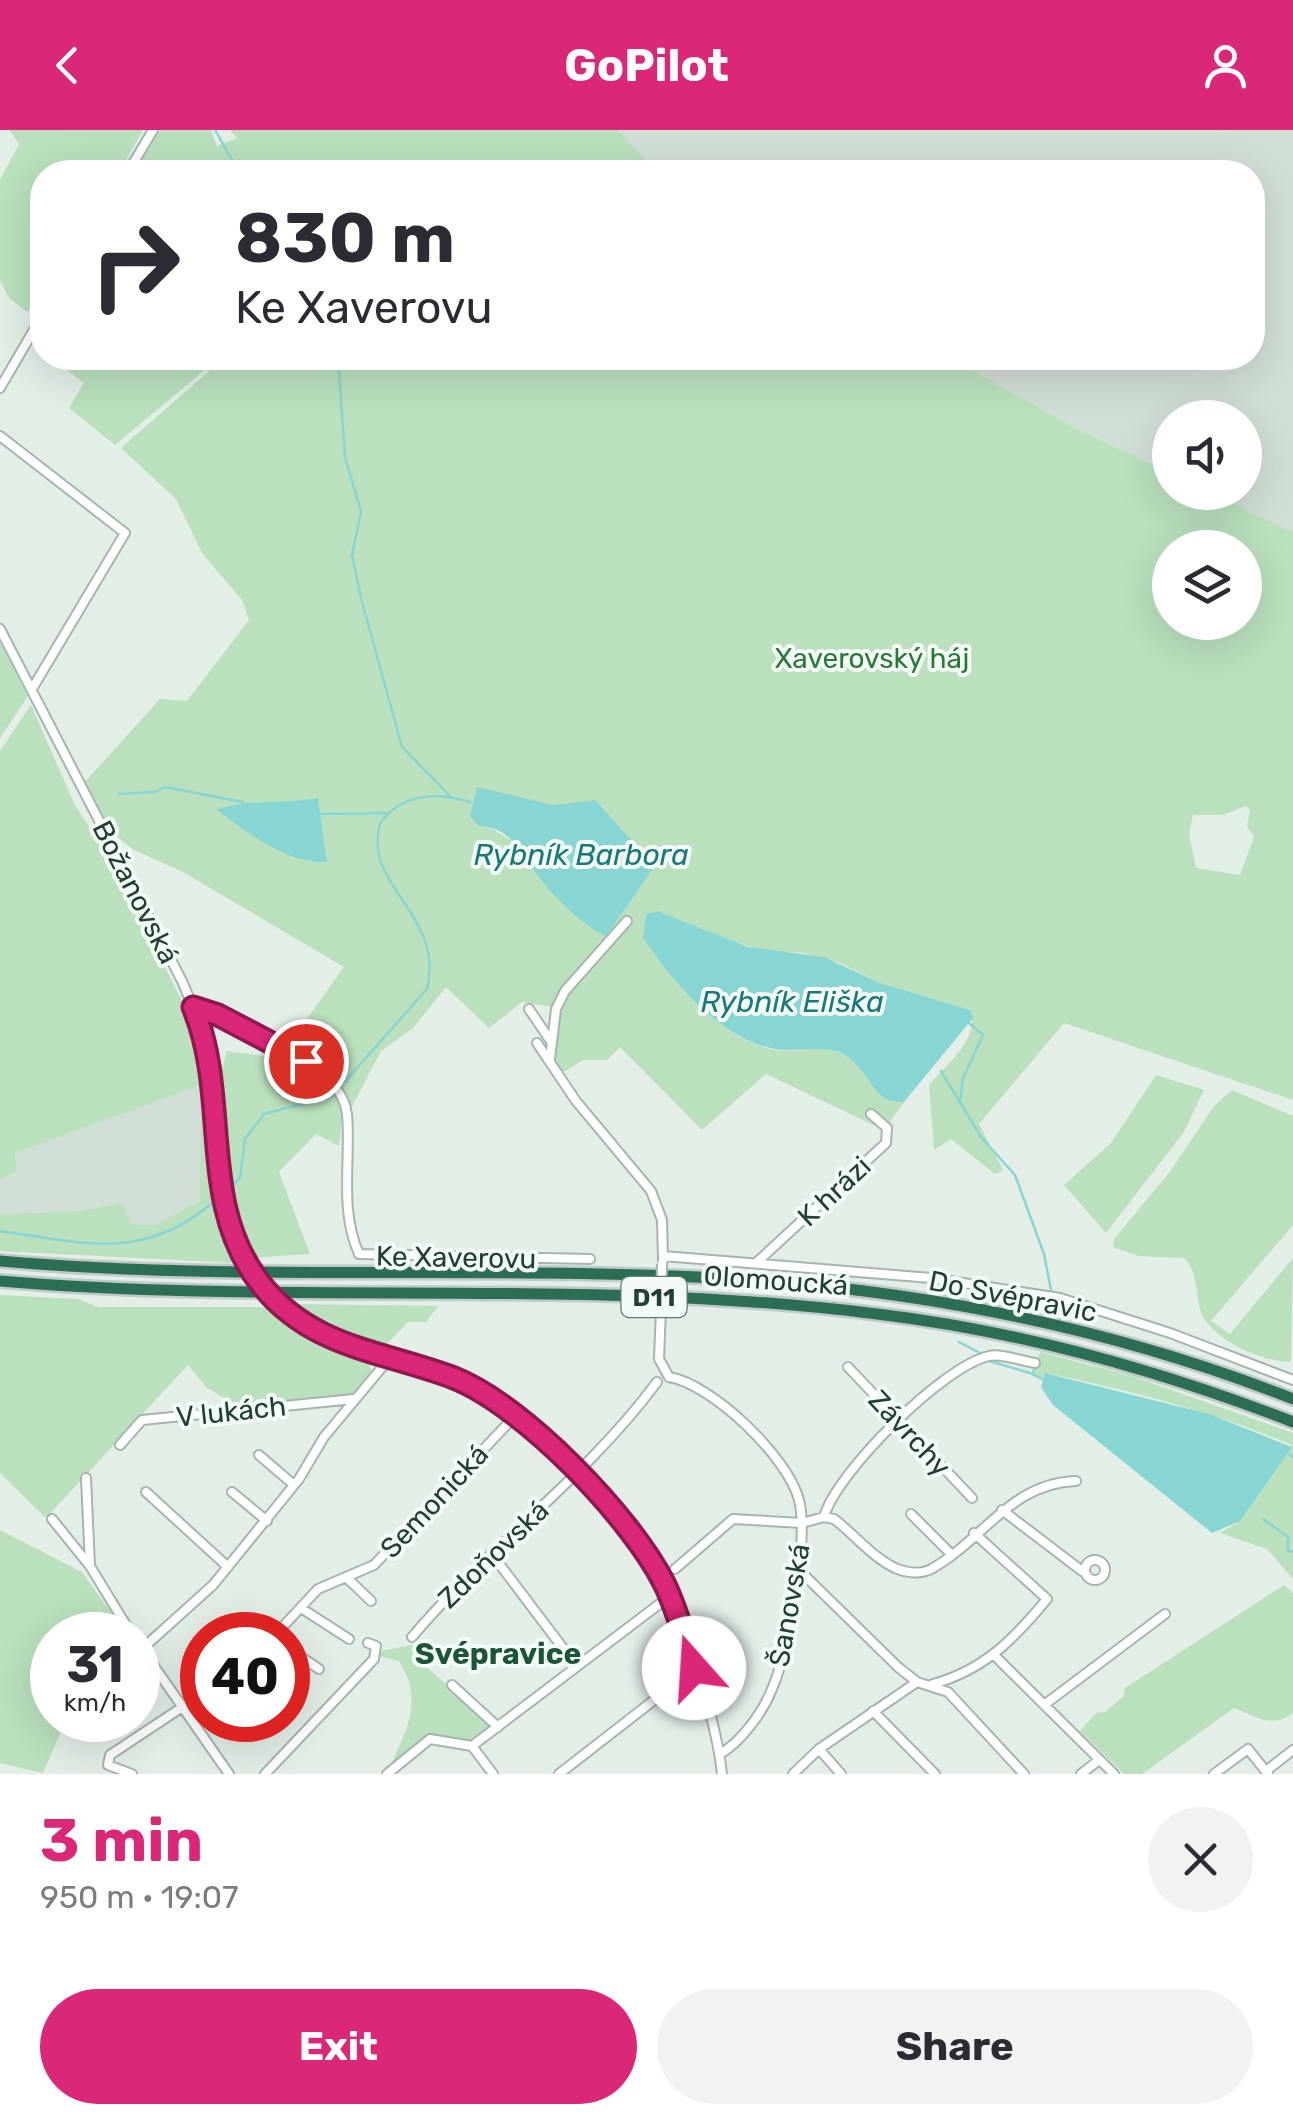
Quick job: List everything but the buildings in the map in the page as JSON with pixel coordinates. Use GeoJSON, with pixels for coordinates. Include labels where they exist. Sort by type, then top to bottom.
{"type":"FeatureCollection","features":[{"type":"Feature","properties":{"kind":"highway","name":"Olomoucká"},"geometry":{"type":"LineString","coordinates":[[0,1260],[139,1268],[620,1275],[834,1288],[940,1301],[1073,1328],[1161,1352],[1293,1399]]}},
{"type":"Feature","properties":{"kind":"highway","name":"Olomoucká"},"geometry":{"type":"LineString","coordinates":[[0,1282],[214,1292],[637,1296],[879,1314],[1066,1348],[1155,1372],[1293,1422]]}},
{"type":"Feature","properties":{"kind":"street"},"geometry":{"type":"LineString","coordinates":[[135,160],[153,130]]}},
{"type":"Feature","properties":{"kind":"street"},"geometry":{"type":"LineString","coordinates":[[0,388],[30,337]]}},
{"type":"Feature","properties":{"kind":"street"},"geometry":{"type":"LineString","coordinates":[[0,436],[126,533],[32,689]]}},
{"type":"Feature","properties":{"kind":"street","name":"Božanovská"},"geometry":{"type":"LineString","coordinates":[[0,629],[193,1007],[212,1070],[220,1197],[244,1261],[277,1303],[314,1332],[456,1378],[516,1415],[577,1474],[631,1534],[670,1596],[720,1754],[722,1774]]}},
{"type":"Feature","properties":{"kind":"street"},"geometry":{"type":"LineString","coordinates":[[550,1059],[556,1008],[565,990],[627,921]]}},
{"type":"Feature","properties":{"kind":"street","name":"Ke Xaverovu"},"geometry":{"type":"LineString","coordinates":[[193,1007],[292,1052],[325,1074],[337,1089],[347,1110],[348,1222],[359,1254],[590,1259]]}},
{"type":"Feature","properties":{"kind":"street"},"geometry":{"type":"LineString","coordinates":[[529,1009],[553,1048]]}},
{"type":"Feature","properties":{"kind":"street"},"geometry":{"type":"LineString","coordinates":[[537,1043],[576,1101],[651,1191],[662,1220],[661,1368],[669,1378],[664,1384],[657,1382],[654,1374],[661,1368]]}},
{"type":"Feature","properties":{"kind":"street","name":"K hrázi"},"geometry":{"type":"LineString","coordinates":[[755,1264],[882,1148],[887,1128],[872,1114]]}},
{"type":"Feature","properties":{"kind":"street","name":"Do Svépravic"},"geometry":{"type":"LineString","coordinates":[[663,1260],[981,1283],[1060,1298],[1170,1333],[1293,1380]]}},
{"type":"Feature","properties":{"kind":"street"},"geometry":{"type":"LineString","coordinates":[[824,1518],[832,1496],[897,1418],[991,1354],[1035,1363]]}},
{"type":"Feature","properties":{"kind":"street"},"geometry":{"type":"LineString","coordinates":[[160,1628],[228,1567],[294,1485],[354,1399],[389,1359]]}},
{"type":"Feature","properties":{"kind":"street","name":"Závrchy"},"geometry":{"type":"LineString","coordinates":[[848,1367],[972,1498]]}},
{"type":"Feature","properties":{"kind":"street","name":"Šanovská"},"geometry":{"type":"LineString","coordinates":[[669,1378],[700,1388],[770,1449],[799,1498],[802,1523],[798,1569],[772,1692],[734,1746],[720,1754]]}},
{"type":"Feature","properties":{"kind":"street","name":"Zdoňovská"},"geometry":{"type":"LineString","coordinates":[[412,1637],[492,1552],[577,1474],[657,1382]]}},
{"type":"Feature","properties":{"kind":"street","name":"V lukách"},"geometry":{"type":"LineString","coordinates":[[120,1445],[142,1420],[354,1399]]}},
{"type":"Feature","properties":{"kind":"street","name":"Semonická"},"geometry":{"type":"LineString","coordinates":[[297,1612],[326,1584],[374,1565],[516,1415]]}},
{"type":"Feature","properties":{"kind":"street"},"geometry":{"type":"LineString","coordinates":[[259,1455],[294,1485]]}},
{"type":"Feature","properties":{"kind":"street"},"geometry":{"type":"LineString","coordinates":[[86,1478],[90,1566]]}},
{"type":"Feature","properties":{"kind":"street"},"geometry":{"type":"LineString","coordinates":[[675,1569],[733,1519],[802,1523],[824,1518],[834,1519],[899,1570],[930,1570],[1002,1510],[1042,1486],[1076,1480]]}},
{"type":"Feature","properties":{"kind":"street"},"geometry":{"type":"LineString","coordinates":[[146,1492],[228,1567]]}},
{"type":"Feature","properties":{"kind":"street"},"geometry":{"type":"LineString","coordinates":[[232,1492],[267,1521]]}},
{"type":"Feature","properties":{"kind":"street"},"geometry":{"type":"LineString","coordinates":[[1002,1510],[1082,1571]]}},
{"type":"Feature","properties":{"kind":"street"},"geometry":{"type":"LineString","coordinates":[[911,1514],[950,1553]]}},
{"type":"Feature","properties":{"kind":"street"},"geometry":{"type":"LineString","coordinates":[[52,1519],[90,1566],[118,1612]]}},
{"type":"Feature","properties":{"kind":"street"},"geometry":{"type":"LineString","coordinates":[[798,1569],[917,1682],[933,1684],[958,1678],[995,1656],[1047,1598],[974,1533]]}},
{"type":"Feature","properties":{"kind":"street"},"geometry":{"type":"LineString","coordinates":[[492,1552],[575,1664]]}},
{"type":"Feature","properties":{"kind":"street"},"geometry":{"type":"LineString","coordinates":[[346,1576],[371,1601]]}},
{"type":"Feature","properties":{"kind":"street"},"geometry":{"type":"LineString","coordinates":[[387,1774],[430,1740],[472,1746],[575,1664],[670,1596]]}},
{"type":"Feature","properties":{"kind":"street"},"geometry":{"type":"LineString","coordinates":[[301,1608],[349,1639]]}},
{"type":"Feature","properties":{"kind":"street"},"geometry":{"type":"LineString","coordinates":[[1044,1704],[1166,1614]]}},
{"type":"Feature","properties":{"kind":"street"},"geometry":{"type":"LineString","coordinates":[[266,1774],[374,1659],[376,1646],[368,1643]]}},
{"type":"Feature","properties":{"kind":"street"},"geometry":{"type":"LineString","coordinates":[[995,1656],[1114,1774]]}},
{"type":"Feature","properties":{"kind":"street"},"geometry":{"type":"LineString","coordinates":[[310,1663],[319,1669]]}},
{"type":"Feature","properties":{"kind":"street"},"geometry":{"type":"LineString","coordinates":[[559,1774],[694,1668]]}},
{"type":"Feature","properties":{"kind":"street"},"geometry":{"type":"LineString","coordinates":[[160,1675],[180,1705]]}},
{"type":"Feature","properties":{"kind":"street"},"geometry":{"type":"LineString","coordinates":[[793,1774],[819,1749],[917,1682]]}},
{"type":"Feature","properties":{"kind":"street"},"geometry":{"type":"LineString","coordinates":[[933,1684],[948,1692],[1024,1774]]}},
{"type":"Feature","properties":{"kind":"street"},"geometry":{"type":"LineString","coordinates":[[452,1685],[498,1727]]}},
{"type":"Feature","properties":{"kind":"street"},"geometry":{"type":"LineString","coordinates":[[132,1774],[108,1765],[110,1755],[180,1711]]}},
{"type":"Feature","properties":{"kind":"street"},"geometry":{"type":"LineString","coordinates":[[873,1711],[936,1774]]}},
{"type":"Feature","properties":{"kind":"street"},"geometry":{"type":"LineString","coordinates":[[206,1742],[228,1774]]}},
{"type":"Feature","properties":{"kind":"street"},"geometry":{"type":"LineString","coordinates":[[472,1746],[492,1774]]}},
{"type":"Feature","properties":{"kind":"street"},"geometry":{"type":"LineString","coordinates":[[1214,1774],[1248,1748],[1267,1772],[1293,1750]]}},
{"type":"Feature","properties":{"kind":"street"},"geometry":{"type":"LineString","coordinates":[[819,1749],[841,1774]]}},
{"type":"Feature","properties":{"kind":"street"},"geometry":{"type":"LineString","coordinates":[[1081,1774],[1099,1760]]}},
{"type":"Feature","properties":{"kind":"shaded area"},"geometry":{"type":"Polygon","coordinates":[[[618,130],[1293,130],[1293,532],[1247,510],[1262,510],[1262,400],[1152,400],[1152,464],[1079,430],[971,370],[1265,370],[1265,160],[646,160],[618,130]]]}},
{"type":"Feature","properties":{"kind":"shaded area"},"geometry":{"type":"Polygon","coordinates":[[[202,1085],[199,1201],[155,1225],[131,1224],[120,1203],[79,1211],[0,1214],[0,1181],[17,1170],[15,1153],[202,1085]]]}},
{"type":"Feature","properties":{"kind":"green space"},"geometry":{"type":"Polygon","coordinates":[[[9,130],[143,130],[126,160],[30,160],[27,312],[9,298],[0,280],[0,180],[19,144],[9,130]]]}},
{"type":"Feature","properties":{"kind":"green space"},"geometry":{"type":"Polygon","coordinates":[[[160,130],[211,130],[217,146],[237,138],[230,130],[618,130],[646,160],[142,160],[160,130]]]}},
{"type":"Feature","properties":{"kind":"green space"},"geometry":{"type":"Polygon","coordinates":[[[67,370],[205,370],[115,445],[69,408],[84,383],[67,370]]]}},
{"type":"Feature","properties":{"kind":"green space","name":"Xaverovský háj"},"geometry":{"type":"Polygon","coordinates":[[[210,370],[972,370],[1079,430],[1152,464],[1152,510],[1247,510],[1293,532],[1293,1100],[1064,1023],[979,1124],[1003,1170],[995,1174],[951,1139],[934,1150],[929,1085],[966,1041],[971,1031],[970,1010],[880,983],[840,963],[804,953],[766,951],[718,938],[643,938],[698,1005],[733,1032],[771,1049],[825,1049],[841,1053],[884,1097],[904,1102],[884,1130],[766,1074],[702,1130],[620,1047],[607,1060],[583,1060],[562,1073],[554,1058],[560,1008],[522,1002],[489,1028],[446,987],[413,1028],[381,1051],[347,1116],[342,1117],[339,1146],[316,1134],[279,1172],[310,1254],[245,1258],[220,1155],[218,1102],[227,1051],[279,1058],[344,967],[183,872],[134,850],[108,829],[84,783],[160,699],[187,701],[249,620],[242,600],[202,553],[176,499],[121,448],[210,370]],[[477,788],[490,827],[521,847],[546,886],[605,936],[654,867],[595,801],[553,805],[477,788]],[[318,798],[217,809],[327,862],[318,798]],[[1246,806],[1223,815],[1193,815],[1189,834],[1196,868],[1240,875],[1254,837],[1247,826],[1250,810],[1246,806]]]}},
{"type":"Feature","properties":{"kind":"green space"},"geometry":{"type":"Polygon","coordinates":[[[0,642],[28,696],[0,738],[0,642]]]}},
{"type":"Feature","properties":{"kind":"green space"},"geometry":{"type":"Polygon","coordinates":[[[31,705],[74,803],[116,870],[191,1019],[206,1078],[210,1185],[234,1263],[0,1251],[0,1214],[79,1211],[121,1203],[131,1224],[155,1225],[199,1201],[202,1085],[15,1153],[17,1170],[0,1181],[0,751],[31,705]]]}},
{"type":"Feature","properties":{"kind":"green space"},"geometry":{"type":"Polygon","coordinates":[[[1156,1075],[1204,1090],[1184,1132],[1106,1233],[1064,1185],[1111,1143],[1156,1075]]]}},
{"type":"Feature","properties":{"kind":"green space"},"geometry":{"type":"Polygon","coordinates":[[[1232,1090],[1293,1116],[1293,1225],[1211,1321],[1230,1334],[1293,1258],[1291,1362],[1252,1353],[1214,1330],[1200,1309],[1194,1275],[1184,1258],[1138,1256],[1113,1247],[1114,1239],[1169,1173],[1215,1105],[1232,1090]]]}},
{"type":"Feature","properties":{"kind":"green space"},"geometry":{"type":"Polygon","coordinates":[[[0,1295],[78,1299],[98,1307],[264,1307],[317,1343],[368,1362],[372,1372],[351,1396],[239,1407],[206,1387],[188,1365],[46,1518],[0,1473],[0,1295]]]}},
{"type":"Feature","properties":{"kind":"green space"},"geometry":{"type":"Polygon","coordinates":[[[293,1304],[438,1306],[426,1322],[408,1322],[383,1348],[351,1338],[293,1304]]]}},
{"type":"Feature","properties":{"kind":"green space"},"geometry":{"type":"Polygon","coordinates":[[[1040,1352],[1132,1376],[1293,1433],[1293,1579],[1267,1549],[1220,1533],[1240,1521],[1292,1445],[1232,1422],[1139,1395],[1045,1373],[1043,1379],[1032,1374],[1040,1352]]]}},
{"type":"Feature","properties":{"kind":"green space"},"geometry":{"type":"Polygon","coordinates":[[[0,1530],[82,1572],[111,1612],[30,1612],[30,1742],[56,1742],[43,1773],[0,1763],[0,1530]]]}},
{"type":"Feature","properties":{"kind":"green space"},"geometry":{"type":"Polygon","coordinates":[[[1284,1585],[1293,1593],[1293,1713],[1271,1721],[1234,1708],[1142,1774],[1124,1774],[1080,1731],[1096,1713],[1105,1712],[1124,1696],[1125,1688],[1284,1585]]]}},
{"type":"Feature","properties":{"kind":"green space"},"geometry":{"type":"Polygon","coordinates":[[[416,1644],[422,1663],[494,1726],[469,1743],[430,1735],[390,1767],[410,1714],[411,1689],[399,1661],[380,1656],[382,1651],[416,1644]]]}},
{"type":"Feature","properties":{"kind":"water","name":"Rybník Barbora"},"geometry":{"type":"Polygon","coordinates":[[[477,787],[553,805],[595,800],[655,866],[606,936],[559,900],[511,839],[502,832],[479,826],[470,816],[477,787]]]}},
{"type":"Feature","properties":{"kind":"water"},"geometry":{"type":"Polygon","coordinates":[[[318,798],[327,862],[282,852],[216,809],[242,804],[318,798]]]}},
{"type":"Feature","properties":{"kind":"water","name":"Rybník Eliška"},"geometry":{"type":"Polygon","coordinates":[[[657,911],[748,947],[824,957],[880,983],[970,1010],[973,1018],[904,1102],[884,1098],[843,1054],[775,1049],[736,1034],[717,1021],[683,989],[643,938],[646,914],[657,911]]]}},
{"type":"Feature","properties":{"kind":"water"},"geometry":{"type":"Polygon","coordinates":[[[1045,1373],[1209,1414],[1292,1447],[1240,1521],[1212,1533],[1053,1405],[1041,1387],[1045,1373]]]}},
{"type":"Feature","properties":{"kind":"waterway"},"geometry":{"type":"LineString","coordinates":[[215,130],[232,160]]}},
{"type":"Feature","properties":{"kind":"waterway"},"geometry":{"type":"LineString","coordinates":[[339,370],[345,457],[361,512],[352,555],[361,598],[402,747],[450,796]]}},
{"type":"Feature","properties":{"kind":"waterway"},"geometry":{"type":"LineString","coordinates":[[119,794],[155,792],[165,787],[243,802]]}},
{"type":"Feature","properties":{"kind":"waterway"},"geometry":{"type":"LineString","coordinates":[[225,1192],[240,1178],[245,1139],[264,1114],[332,1096],[427,989],[429,963],[425,940],[382,866],[378,846],[380,824],[398,806],[421,798],[470,802]]}},
{"type":"Feature","properties":{"kind":"waterway"},"geometry":{"type":"LineString","coordinates":[[320,814],[387,813]]}},
{"type":"Feature","properties":{"kind":"waterway"},"geometry":{"type":"LineString","coordinates":[[960,1102],[963,1078],[983,1035],[969,1023]]}},
{"type":"Feature","properties":{"kind":"waterway"},"geometry":{"type":"LineString","coordinates":[[941,1071],[981,1137],[1015,1175],[1044,1254],[1051,1290]]}},
{"type":"Feature","properties":{"kind":"waterway"},"geometry":{"type":"LineString","coordinates":[[0,1231],[89,1243],[142,1240],[193,1218],[219,1197]]}},
{"type":"Feature","properties":{"kind":"waterway"},"geometry":{"type":"LineString","coordinates":[[959,1342],[984,1355]]}},
{"type":"Feature","properties":{"kind":"waterway"},"geometry":{"type":"LineString","coordinates":[[989,1361],[1030,1373]]}},
{"type":"Feature","properties":{"kind":"waterway"},"geometry":{"type":"LineString","coordinates":[[1035,1368],[1032,1374],[1042,1379]]}},
{"type":"Feature","properties":{"kind":"waterway"},"geometry":{"type":"LineString","coordinates":[[1289,1454],[1293,1457]]}},
{"type":"Feature","properties":{"kind":"waterway"},"geometry":{"type":"LineString","coordinates":[[1263,1519],[1288,1537],[1288,1550],[1293,1552]]}},
{"type":"Feature","properties":{"kind":"district","name":"Svépravice"},"geometry":{"type":"Point","coordinates":[498,1654]}},
{"type":"Feature","properties":{"kind":"route"},"geometry":{"type":"LineString","coordinates":[[306,1061],[218,1015],[193,1007],[212,1070],[221,1201],[232,1238],[248,1267],[277,1303],[314,1332],[350,1348],[456,1378],[531,1427],[611,1510],[656,1570],[670,1596],[694,1668]]}}]}
